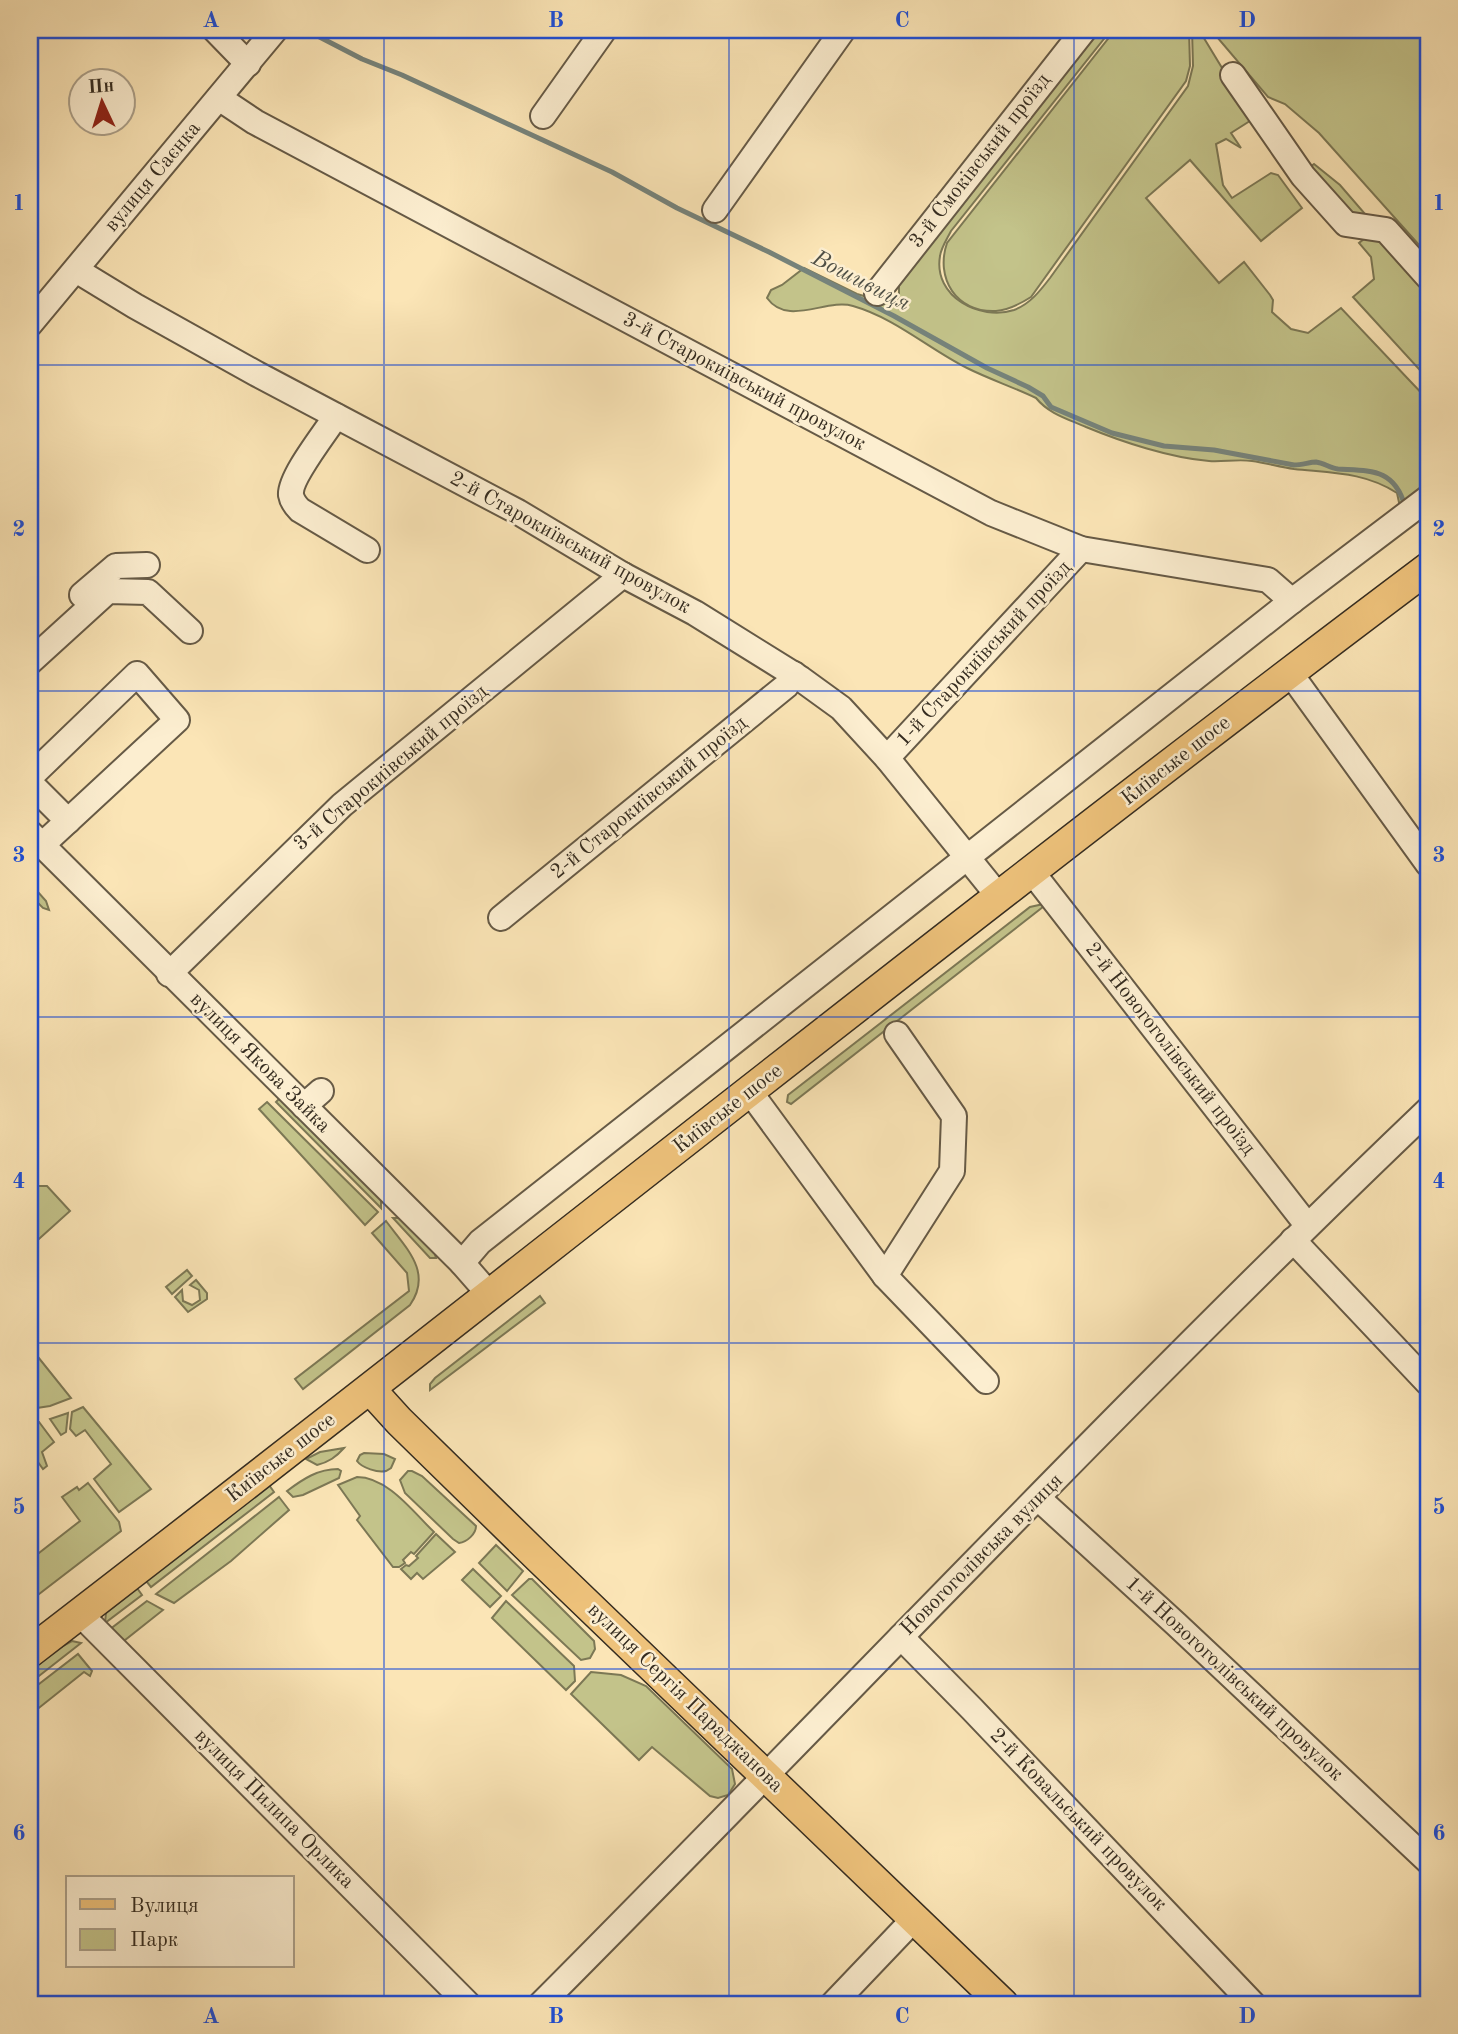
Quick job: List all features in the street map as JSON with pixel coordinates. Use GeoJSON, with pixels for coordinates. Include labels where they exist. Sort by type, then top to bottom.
{"type":"FeatureCollection","features":[{"type":"Feature","properties":{"kind":"main road","name":"Київське шосе"},"geometry":{"type":"LineString","coordinates":[[30,1652],[1032,872],[1428,568]]}},
{"type":"Feature","properties":{"kind":"main road","name":"вулиця Сергія Параджанова"},"geometry":{"type":"LineString","coordinates":[[370,1389],[399,1421],[1003,2004]]}},
{"type":"Feature","properties":{"kind":"street"},"geometry":{"type":"LineString","coordinates":[[215,30],[248,64]]}},
{"type":"Feature","properties":{"kind":"street","name":"вулиця Саєнка"},"geometry":{"type":"LineString","coordinates":[[30,324],[275,30]]}},
{"type":"Feature","properties":{"kind":"street"},"geometry":{"type":"LineString","coordinates":[[543,116],[604,30]]}},
{"type":"Feature","properties":{"kind":"street"},"geometry":{"type":"LineString","coordinates":[[715,210],[843,30]]}},
{"type":"Feature","properties":{"kind":"street","name":"3-й Смоківський проїзд"},"geometry":{"type":"LineString","coordinates":[[877,293],[1084,30]]}},
{"type":"Feature","properties":{"kind":"street"},"geometry":{"type":"LineString","coordinates":[[1233,75],[1303,176],[1346,224],[1386,229],[1428,277]]}},
{"type":"Feature","properties":{"kind":"street","name":"3-й Старокиївський провулок"},"geometry":{"type":"LineString","coordinates":[[219,98],[255,122],[992,513],[1081,549],[1268,580],[1292,601]]}},
{"type":"Feature","properties":{"kind":"street","name":"2-й Старокиївський провулок"},"geometry":{"type":"LineString","coordinates":[[76,270],[135,306],[518,512],[623,575],[695,613],[794,674],[841,708],[887,758],[1000,898]]}},
{"type":"Feature","properties":{"kind":"street"},"geometry":{"type":"LineString","coordinates":[[336,416],[294,481],[291,494],[300,510],[366,550]]}},
{"type":"Feature","properties":{"kind":"street"},"geometry":{"type":"LineString","coordinates":[[462,1263],[480,1242],[1292,601],[1428,498]]}},
{"type":"Feature","properties":{"kind":"street","name":"1-й Старокиївський проїзд"},"geometry":{"type":"LineString","coordinates":[[887,758],[1081,549]]}},
{"type":"Feature","properties":{"kind":"street"},"geometry":{"type":"LineString","coordinates":[[30,643],[117,566],[147,565]]}},
{"type":"Feature","properties":{"kind":"street","name":"3-й Старокиївський проїзд"},"geometry":{"type":"LineString","coordinates":[[169,974],[342,805],[623,575]]}},
{"type":"Feature","properties":{"kind":"street"},"geometry":{"type":"LineString","coordinates":[[30,662],[108,591],[148,592],[190,631]]}},
{"type":"Feature","properties":{"kind":"street"},"geometry":{"type":"LineString","coordinates":[[1290,673],[1428,864]]}},
{"type":"Feature","properties":{"kind":"street"},"geometry":{"type":"LineString","coordinates":[[30,777],[137,674],[177,720],[68,821],[36,839]]}},
{"type":"Feature","properties":{"kind":"street","name":"2-й Старокиївський проїзд"},"geometry":{"type":"LineString","coordinates":[[501,918],[786,686],[794,674]]}},
{"type":"Feature","properties":{"kind":"street"},"geometry":{"type":"LineString","coordinates":[[30,783],[68,821]]}},
{"type":"Feature","properties":{"kind":"street","name":"вулиця Якова Зайка"},"geometry":{"type":"LineString","coordinates":[[36,839],[169,974],[313,1098],[490,1295]]}},
{"type":"Feature","properties":{"kind":"street","name":"2-й Новогоголівський проїзд"},"geometry":{"type":"LineString","coordinates":[[1032,872],[1300,1233],[1428,1383]]}},
{"type":"Feature","properties":{"kind":"street"},"geometry":{"type":"LineString","coordinates":[[885,1276],[952,1171],[954,1116],[897,1034]]}},
{"type":"Feature","properties":{"kind":"street"},"geometry":{"type":"LineString","coordinates":[[750,1092],[885,1276],[986,1381]]}},
{"type":"Feature","properties":{"kind":"street","name":"Новогоголівська вулиця"},"geometry":{"type":"LineString","coordinates":[[541,2004],[706,1822],[766,1776],[1300,1233],[1428,1110]]}},
{"type":"Feature","properties":{"kind":"street","name":"1-й Новогоголівський провулок"},"geometry":{"type":"LineString","coordinates":[[1038,1498],[1428,1861]]}},
{"type":"Feature","properties":{"kind":"street","name":"вулиця Пилипа Орлика"},"geometry":{"type":"LineString","coordinates":[[80,1614],[468,2004]]}},
{"type":"Feature","properties":{"kind":"street","name":"2-й Ковальський провулок"},"geometry":{"type":"LineString","coordinates":[[901,1637],[1253,2004]]}},
{"type":"Feature","properties":{"kind":"street"},"geometry":{"type":"LineString","coordinates":[[834,2004],[914,1919]]}},
{"type":"Feature","properties":{"kind":"green space"},"geometry":{"type":"Polygon","coordinates":[[[1099,30],[1111,30],[951,231],[940,256],[940,271],[944,283],[951,294],[962,302],[987,312],[1014,310],[1034,297],[1188,86],[1193,66],[1192,30],[1199,30],[1253,119],[1231,133],[1241,148],[1226,139],[1216,144],[1223,185],[1232,198],[1271,173],[1278,175],[1302,208],[1261,241],[1190,160],[1146,198],[1219,283],[1244,262],[1273,300],[1272,312],[1291,329],[1308,333],[1341,308],[1428,400],[1428,488],[1400,507],[1397,493],[1360,477],[1252,461],[1194,459],[1131,444],[1059,416],[1036,398],[967,368],[868,311],[842,305],[786,310],[767,298],[771,290],[804,268],[857,294],[892,304],[899,298],[899,283],[1099,30]]]}},
{"type":"Feature","properties":{"kind":"green space"},"geometry":{"type":"Polygon","coordinates":[[[1115,30],[1189,30],[1190,66],[1186,81],[1031,297],[996,311],[970,306],[952,291],[947,280],[944,256],[947,243],[1115,30]]]}},
{"type":"Feature","properties":{"kind":"green space"},"geometry":{"type":"Polygon","coordinates":[[[1211,30],[1428,30],[1428,255],[1319,133],[1285,104],[1268,97],[1211,30]]]}},
{"type":"Feature","properties":{"kind":"green space"},"geometry":{"type":"Polygon","coordinates":[[[1314,164],[1340,185],[1372,222],[1353,219],[1306,170],[1314,164]]]}},
{"type":"Feature","properties":{"kind":"green space"},"geometry":{"type":"Polygon","coordinates":[[[1374,231],[1428,283],[1428,379],[1353,297],[1374,279],[1371,257],[1359,243],[1374,231]]]}},
{"type":"Feature","properties":{"kind":"green space"},"geometry":{"type":"Polygon","coordinates":[[[30,883],[46,901],[49,910],[43,908],[30,895],[30,883]]]}},
{"type":"Feature","properties":{"kind":"green space"},"geometry":{"type":"Polygon","coordinates":[[[1048,903],[791,1104],[787,1102],[788,1095],[1030,907],[1048,903]]]}},
{"type":"Feature","properties":{"kind":"green space"},"geometry":{"type":"Polygon","coordinates":[[[280,1098],[381,1200],[381,1208],[276,1102],[280,1098]]]}},
{"type":"Feature","properties":{"kind":"green space"},"geometry":{"type":"Polygon","coordinates":[[[267,1102],[378,1212],[365,1225],[259,1109],[267,1102]]]}},
{"type":"Feature","properties":{"kind":"green space"},"geometry":{"type":"Polygon","coordinates":[[[30,1186],[47,1186],[70,1211],[30,1247],[30,1186]]]}},
{"type":"Feature","properties":{"kind":"green space"},"geometry":{"type":"Polygon","coordinates":[[[393,1218],[402,1218],[434,1251],[436,1258],[430,1258],[393,1218]]]}},
{"type":"Feature","properties":{"kind":"green space"},"geometry":{"type":"Polygon","coordinates":[[[386,1221],[414,1261],[419,1282],[416,1293],[410,1305],[303,1389],[295,1379],[409,1291],[407,1273],[372,1233],[386,1221]]]}},
{"type":"Feature","properties":{"kind":"green space"},"geometry":{"type":"Polygon","coordinates":[[[187,1270],[192,1276],[172,1294],[166,1287],[187,1270]]]}},
{"type":"Feature","properties":{"kind":"green space"},"geometry":{"type":"Polygon","coordinates":[[[196,1280],[207,1293],[207,1299],[188,1312],[175,1297],[182,1290],[183,1301],[192,1305],[200,1300],[199,1290],[190,1285],[196,1280]]]}},
{"type":"Feature","properties":{"kind":"green space"},"geometry":{"type":"Polygon","coordinates":[[[540,1296],[545,1303],[430,1390],[430,1384],[435,1378],[540,1296]]]}},
{"type":"Feature","properties":{"kind":"green space"},"geometry":{"type":"Polygon","coordinates":[[[30,1347],[71,1398],[50,1406],[30,1409],[30,1347]]]}},
{"type":"Feature","properties":{"kind":"green space"},"geometry":{"type":"Polygon","coordinates":[[[83,1407],[151,1489],[119,1512],[94,1479],[111,1464],[85,1430],[76,1436],[70,1429],[72,1412],[83,1407]]]}},
{"type":"Feature","properties":{"kind":"green space"},"geometry":{"type":"Polygon","coordinates":[[[68,1413],[66,1432],[61,1435],[50,1419],[68,1413]]]}},
{"type":"Feature","properties":{"kind":"green space"},"geometry":{"type":"Polygon","coordinates":[[[39,1422],[54,1442],[42,1452],[47,1466],[43,1469],[30,1451],[30,1424],[39,1422]]]}},
{"type":"Feature","properties":{"kind":"green space"},"geometry":{"type":"Polygon","coordinates":[[[344,1448],[332,1459],[321,1464],[317,1465],[306,1459],[320,1452],[344,1448]]]}},
{"type":"Feature","properties":{"kind":"green space"},"geometry":{"type":"Polygon","coordinates":[[[364,1453],[384,1454],[395,1459],[391,1468],[386,1471],[375,1471],[357,1461],[364,1453]]]}},
{"type":"Feature","properties":{"kind":"green space"},"geometry":{"type":"Polygon","coordinates":[[[338,1469],[341,1471],[339,1478],[303,1495],[293,1497],[287,1491],[311,1476],[338,1469]]]}},
{"type":"Feature","properties":{"kind":"green space"},"geometry":{"type":"Polygon","coordinates":[[[408,1471],[422,1476],[476,1526],[470,1537],[459,1543],[453,1539],[405,1493],[400,1480],[408,1471]]]}},
{"type":"Feature","properties":{"kind":"green space"},"geometry":{"type":"Polygon","coordinates":[[[357,1477],[390,1489],[434,1532],[414,1554],[411,1552],[403,1560],[405,1563],[399,1567],[393,1567],[357,1520],[360,1516],[338,1485],[357,1477]]]}},
{"type":"Feature","properties":{"kind":"green space"},"geometry":{"type":"Polygon","coordinates":[[[88,1483],[119,1522],[121,1531],[30,1601],[30,1560],[80,1521],[62,1497],[88,1483]]]}},
{"type":"Feature","properties":{"kind":"green space"},"geometry":{"type":"Polygon","coordinates":[[[269,1485],[274,1492],[151,1587],[146,1581],[269,1485]]]}},
{"type":"Feature","properties":{"kind":"green space"},"geometry":{"type":"Polygon","coordinates":[[[279,1497],[289,1510],[231,1561],[174,1603],[156,1594],[279,1497]]]}},
{"type":"Feature","properties":{"kind":"green space"},"geometry":{"type":"Polygon","coordinates":[[[436,1534],[455,1552],[423,1579],[417,1573],[411,1579],[401,1569],[418,1558],[416,1556],[436,1534]]]}},
{"type":"Feature","properties":{"kind":"green space"},"geometry":{"type":"Polygon","coordinates":[[[496,1545],[523,1571],[507,1591],[479,1563],[496,1545]]]}},
{"type":"Feature","properties":{"kind":"green space"},"geometry":{"type":"Polygon","coordinates":[[[473,1569],[501,1596],[490,1607],[462,1580],[473,1569]]]}},
{"type":"Feature","properties":{"kind":"green space"},"geometry":{"type":"Polygon","coordinates":[[[529,1579],[594,1641],[595,1649],[590,1658],[581,1660],[512,1595],[529,1579]]]}},
{"type":"Feature","properties":{"kind":"green space"},"geometry":{"type":"Polygon","coordinates":[[[137,1588],[142,1595],[105,1623],[106,1613],[137,1588]]]}},
{"type":"Feature","properties":{"kind":"green space"},"geometry":{"type":"Polygon","coordinates":[[[147,1601],[163,1610],[120,1644],[109,1630],[147,1601]]]}},
{"type":"Feature","properties":{"kind":"green space"},"geometry":{"type":"Polygon","coordinates":[[[506,1601],[574,1666],[575,1681],[566,1690],[492,1618],[506,1601]]]}},
{"type":"Feature","properties":{"kind":"green space"},"geometry":{"type":"Polygon","coordinates":[[[72,1641],[81,1643],[30,1683],[30,1671],[72,1641]]]}},
{"type":"Feature","properties":{"kind":"green space"},"geometry":{"type":"Polygon","coordinates":[[[78,1654],[92,1671],[90,1676],[84,1672],[30,1715],[30,1691],[78,1654]]]}},
{"type":"Feature","properties":{"kind":"green space"},"geometry":{"type":"Polygon","coordinates":[[[591,1672],[621,1675],[646,1686],[732,1769],[735,1784],[728,1795],[718,1798],[710,1796],[652,1747],[639,1760],[571,1694],[591,1672]]]}},
{"type":"Feature","properties":{"kind":"waterway","name":"Вошивиця"},"geometry":{"type":"LineString","coordinates":[[306,30],[362,59],[612,172],[677,208],[769,252],[894,316],[987,368],[1028,387],[1043,396],[1051,407],[1112,433],[1164,446],[1214,450],[1294,465],[1316,462],[1335,468],[1380,474],[1395,484],[1405,506]]}}]}
